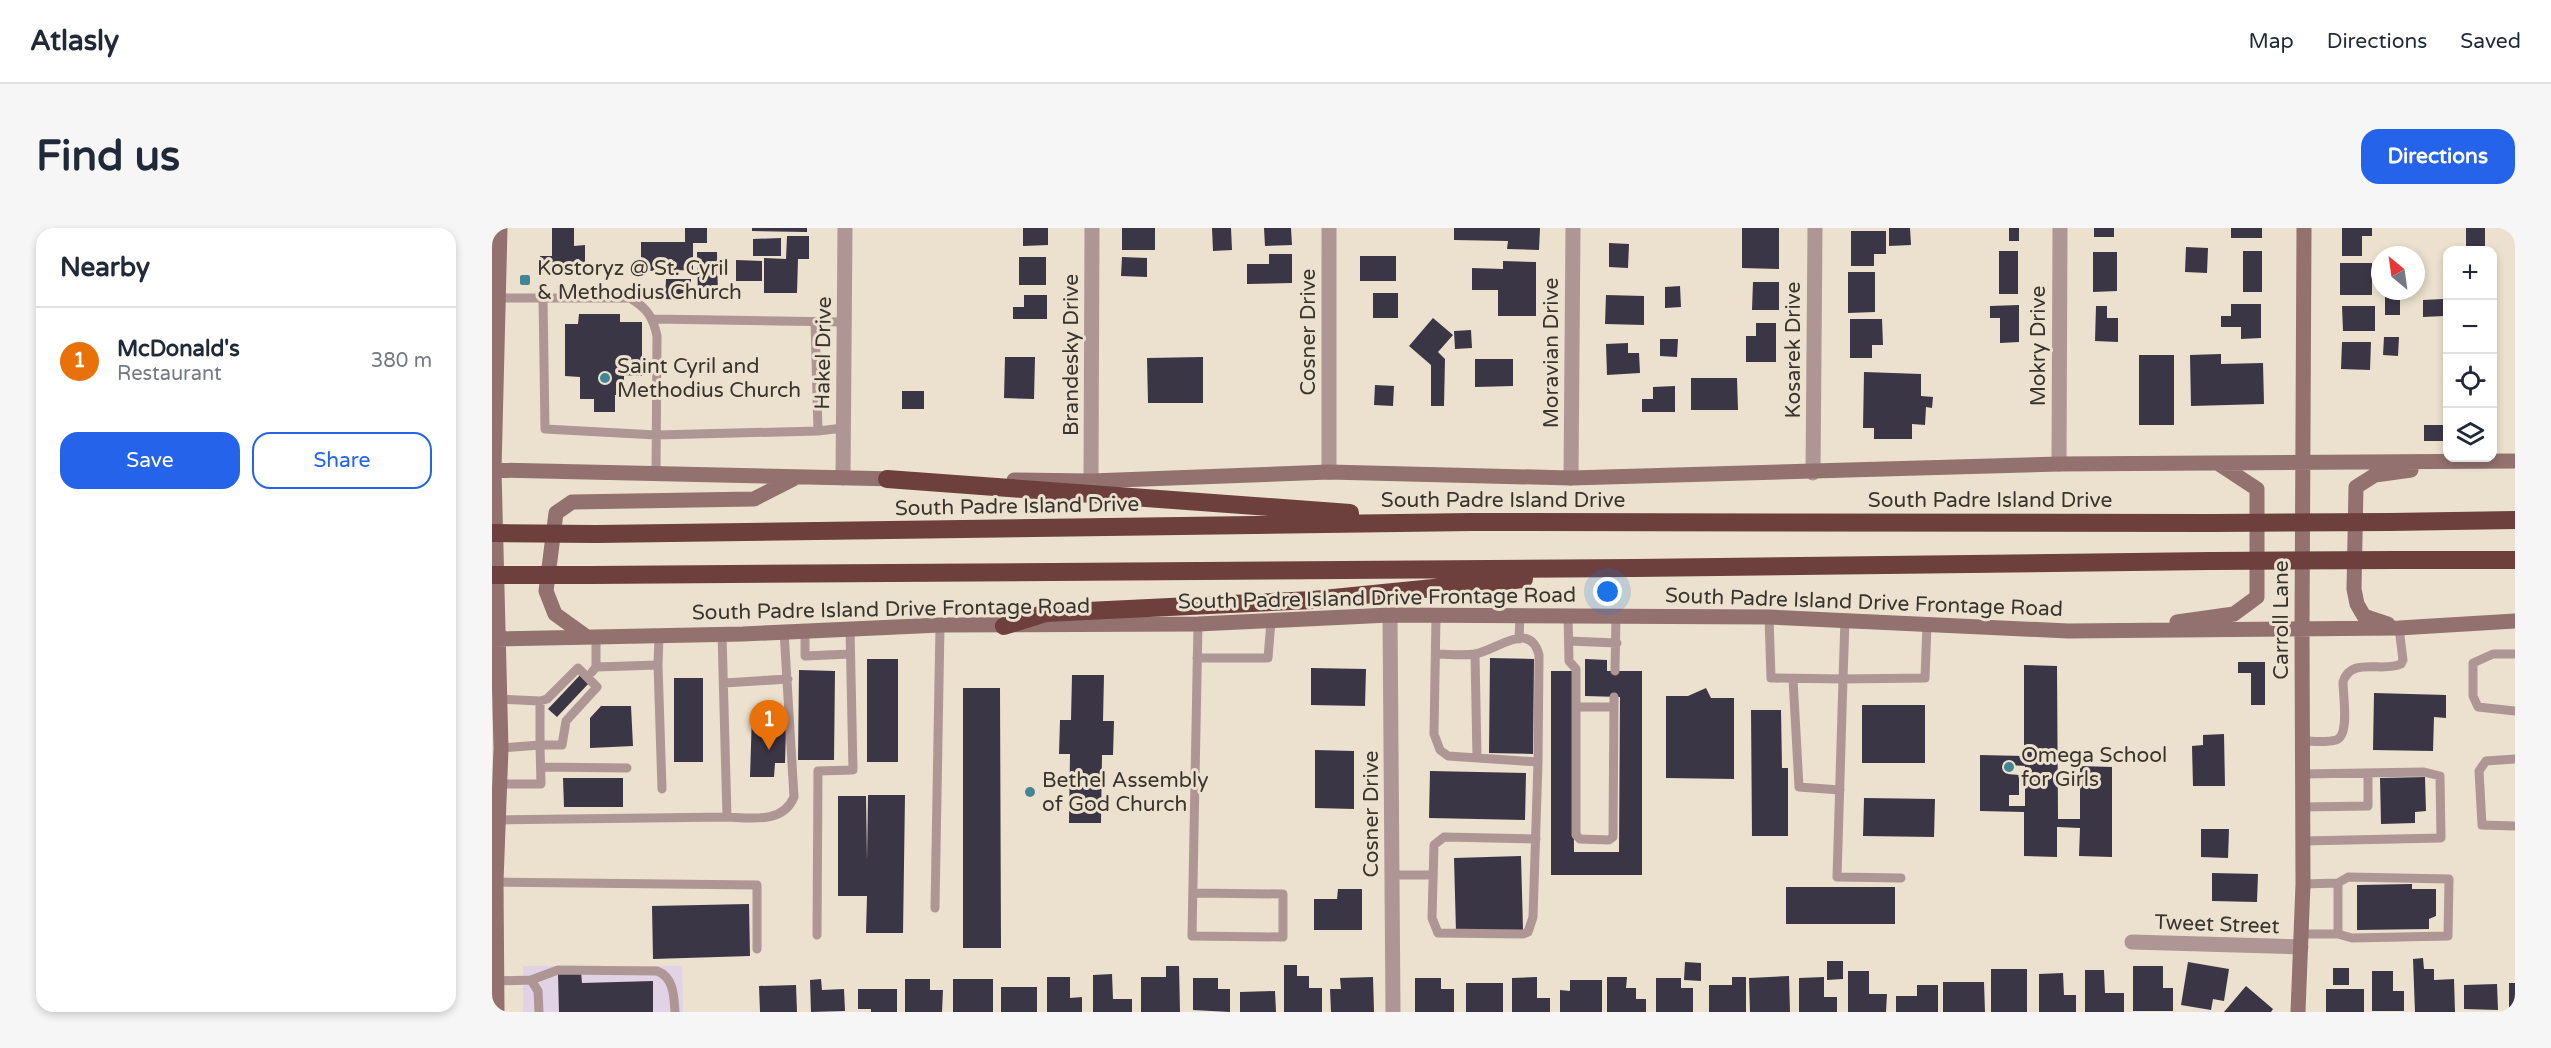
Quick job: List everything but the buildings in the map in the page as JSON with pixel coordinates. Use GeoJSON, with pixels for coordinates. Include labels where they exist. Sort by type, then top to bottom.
{"type":"FeatureCollection","features":[{"type":"Feature","properties":{"kind":"highway"},"geometry":{"type":"LineString","coordinates":[[887,479],[1472,522]]}},
{"type":"Feature","properties":{"kind":"highway","name":"South Padre Island Drive"},"geometry":{"type":"LineString","coordinates":[[492,533],[596,534],[1472,522],[2213,523],[2515,520]]}},
{"type":"Feature","properties":{"kind":"highway"},"geometry":{"type":"LineString","coordinates":[[492,575],[2515,560]]}},
{"type":"Feature","properties":{"kind":"highway"},"geometry":{"type":"LineString","coordinates":[[1004,626],[1046,613],[1313,600],[1635,568]]}},
{"type":"Feature","properties":{"kind":"main road"},"geometry":{"type":"LineString","coordinates":[[497,1012],[494,882],[495,820],[500,784],[501,748],[496,715],[500,699],[495,639],[493,470],[495,316],[498,298],[496,260],[500,228]]}},
{"type":"Feature","properties":{"kind":"main road","name":"Carroll Lane"},"geometry":{"type":"LineString","coordinates":[[2298,1012],[2303,884],[2304,228]]}},
{"type":"Feature","properties":{"kind":"main road"},"geometry":{"type":"LineString","coordinates":[[2497,461],[2515,460]]}},
{"type":"Feature","properties":{"kind":"main road"},"geometry":{"type":"LineString","coordinates":[[493,470],[1091,481],[1329,472],[1571,478],[1814,473],[2059,464],[2443,462]]}},
{"type":"Feature","properties":{"kind":"main road"},"geometry":{"type":"LineString","coordinates":[[2399,628],[2364,616],[2356,604],[2354,589],[2356,487],[2375,475],[2481,462]]}},
{"type":"Feature","properties":{"kind":"main road"},"geometry":{"type":"LineString","coordinates":[[2120,630],[2234,614],[2257,597],[2257,489],[2219,464]]}},
{"type":"Feature","properties":{"kind":"main road"},"geometry":{"type":"LineString","coordinates":[[591,637],[555,614],[546,591],[556,513],[572,502],[754,499],[795,477]]}},
{"type":"Feature","properties":{"kind":"main road","name":"South Padre Island Drive Frontage Road"},"geometry":{"type":"LineString","coordinates":[[495,639],[659,636],[940,625],[1198,624],[1390,615],[1568,614],[1768,617],[2068,631],[2399,628],[2515,621]]}},
{"type":"Feature","properties":{"kind":"street","name":"Hakel Drive"},"geometry":{"type":"LineString","coordinates":[[843,478],[845,228]]}},
{"type":"Feature","properties":{"kind":"street","name":"Brandesky Drive"},"geometry":{"type":"LineString","coordinates":[[1091,481],[1092,228]]}},
{"type":"Feature","properties":{"kind":"street","name":"Cosner Drive"},"geometry":{"type":"LineString","coordinates":[[1329,228],[1329,472]]}},
{"type":"Feature","properties":{"kind":"street","name":"Moravian Drive"},"geometry":{"type":"LineString","coordinates":[[1571,478],[1574,228]]}},
{"type":"Feature","properties":{"kind":"street","name":"Kosarek Drive"},"geometry":{"type":"LineString","coordinates":[[1814,473],[1815,228]]}},
{"type":"Feature","properties":{"kind":"street","name":"Mokry Drive"},"geometry":{"type":"LineString","coordinates":[[2059,464],[2060,228]]}},
{"type":"Feature","properties":{"kind":"street","name":"Cosner Drive"},"geometry":{"type":"LineString","coordinates":[[1390,615],[1393,1012]]}},
{"type":"Feature","properties":{"kind":"street","name":"Tweet Street"},"geometry":{"type":"LineString","coordinates":[[2132,942],[2301,941]]}},
{"type":"Feature","properties":{"kind":"lane"},"geometry":{"type":"LineString","coordinates":[[498,298],[630,298],[644,306],[654,319],[657,336],[656,474]]}},
{"type":"Feature","properties":{"kind":"lane"},"geometry":{"type":"LineString","coordinates":[[543,298],[545,429],[656,435],[818,431],[843,428]]}},
{"type":"Feature","properties":{"kind":"lane"},"geometry":{"type":"LineString","coordinates":[[654,319],[844,322]]}},
{"type":"Feature","properties":{"kind":"lane"},"geometry":{"type":"LineString","coordinates":[[815,322],[818,431]]}},
{"type":"Feature","properties":{"kind":"lane"},"geometry":{"type":"LineString","coordinates":[[1568,614],[1569,661],[1576,669],[1576,835],[1580,839],[1609,840],[1613,837],[1614,702],[1577,707]]}},
{"type":"Feature","properties":{"kind":"lane"},"geometry":{"type":"LineString","coordinates":[[1519,639],[1520,615]]}},
{"type":"Feature","properties":{"kind":"lane"},"geometry":{"type":"LineString","coordinates":[[1615,671],[1616,615]]}},
{"type":"Feature","properties":{"kind":"lane"},"geometry":{"type":"LineString","coordinates":[[1437,616],[1435,742],[1440,750],[1448,756],[1538,762]]}},
{"type":"Feature","properties":{"kind":"lane"},"geometry":{"type":"LineString","coordinates":[[1768,617],[1771,678],[1793,679],[1925,678],[1927,624]]}},
{"type":"Feature","properties":{"kind":"lane"},"geometry":{"type":"LineString","coordinates":[[1845,620],[1837,877],[1901,878]]}},
{"type":"Feature","properties":{"kind":"lane"},"geometry":{"type":"LineString","coordinates":[[1197,658],[1268,658],[1271,621]]}},
{"type":"Feature","properties":{"kind":"lane"},"geometry":{"type":"LineString","coordinates":[[1193,893],[1283,894],[1283,937],[1192,936],[1198,624]]}},
{"type":"Feature","properties":{"kind":"lane"},"geometry":{"type":"LineString","coordinates":[[935,908],[940,625]]}},
{"type":"Feature","properties":{"kind":"lane"},"geometry":{"type":"LineString","coordinates":[[818,935],[819,771],[853,770],[850,628]]}},
{"type":"Feature","properties":{"kind":"lane"},"geometry":{"type":"LineString","coordinates":[[2302,741],[2336,740],[2340,737],[2345,725],[2343,682],[2345,676],[2354,668],[2402,664],[2399,628]]}},
{"type":"Feature","properties":{"kind":"lane"},"geometry":{"type":"LineString","coordinates":[[805,630],[805,656],[850,654]]}},
{"type":"Feature","properties":{"kind":"lane"},"geometry":{"type":"LineString","coordinates":[[495,820],[772,817],[784,811],[794,797],[784,631]]}},
{"type":"Feature","properties":{"kind":"lane"},"geometry":{"type":"LineString","coordinates":[[722,634],[727,817]]}},
{"type":"Feature","properties":{"kind":"lane"},"geometry":{"type":"LineString","coordinates":[[659,636],[662,789]]}},
{"type":"Feature","properties":{"kind":"lane"},"geometry":{"type":"LineString","coordinates":[[588,677],[596,667],[591,637]]}},
{"type":"Feature","properties":{"kind":"lane"},"geometry":{"type":"LineString","coordinates":[[1436,654],[1475,654],[1508,640],[1519,639],[1535,642],[1539,655],[1540,749],[1533,917],[1528,932],[1523,934],[1445,935],[1438,933],[1432,918],[1434,845],[1444,837],[1536,839]]}},
{"type":"Feature","properties":{"kind":"lane"},"geometry":{"type":"LineString","coordinates":[[1569,641],[1617,643]]}},
{"type":"Feature","properties":{"kind":"lane"},"geometry":{"type":"LineString","coordinates":[[1475,654],[1477,758]]}},
{"type":"Feature","properties":{"kind":"lane"},"geometry":{"type":"LineString","coordinates":[[2515,654],[2493,654],[2472,663],[2473,696],[2478,707],[2515,711]]}},
{"type":"Feature","properties":{"kind":"lane"},"geometry":{"type":"LineString","coordinates":[[596,667],[658,665]]}},
{"type":"Feature","properties":{"kind":"lane"},"geometry":{"type":"LineString","coordinates":[[500,699],[546,701],[572,679],[578,668],[597,687],[586,693],[563,718],[562,745],[501,748]]}},
{"type":"Feature","properties":{"kind":"lane"},"geometry":{"type":"LineString","coordinates":[[724,683],[788,679]]}},
{"type":"Feature","properties":{"kind":"lane"},"geometry":{"type":"LineString","coordinates":[[1793,679],[1799,787],[1840,790]]}},
{"type":"Feature","properties":{"kind":"lane"},"geometry":{"type":"LineString","coordinates":[[500,784],[541,784],[540,745],[546,701]]}},
{"type":"Feature","properties":{"kind":"lane"},"geometry":{"type":"LineString","coordinates":[[2515,759],[2486,761],[2479,771],[2482,825],[2515,826]]}},
{"type":"Feature","properties":{"kind":"lane"},"geometry":{"type":"LineString","coordinates":[[541,767],[627,768]]}},
{"type":"Feature","properties":{"kind":"lane"},"geometry":{"type":"LineString","coordinates":[[2303,774],[2424,772],[2440,776],[2441,838],[2303,841]]}},
{"type":"Feature","properties":{"kind":"lane"},"geometry":{"type":"LineString","coordinates":[[2303,807],[2368,807],[2368,774]]}},
{"type":"Feature","properties":{"kind":"lane"},"geometry":{"type":"LineString","coordinates":[[1392,874],[1433,875]]}},
{"type":"Feature","properties":{"kind":"lane"},"geometry":{"type":"LineString","coordinates":[[2301,941],[2337,934],[2352,938],[2448,936],[2449,879],[2348,877],[2338,884],[2303,884]]}},
{"type":"Feature","properties":{"kind":"lane"},"geometry":{"type":"LineString","coordinates":[[494,882],[757,885],[757,949]]}},
{"type":"Feature","properties":{"kind":"lane"},"geometry":{"type":"LineString","coordinates":[[2337,934],[2338,884]]}},
{"type":"Feature","properties":{"kind":"lane"},"geometry":{"type":"LineString","coordinates":[[497,981],[531,980],[558,970],[657,971],[664,973],[671,982],[675,1012]]}},
{"type":"Feature","properties":{"kind":"lane"},"geometry":{"type":"LineString","coordinates":[[531,980],[538,991],[539,1012]]}},
{"type":"Feature","properties":{"kind":"shaded area"},"geometry":{"type":"Polygon","coordinates":[[[523,966],[682,966],[683,1012],[523,1012],[523,966]]]}},
{"type":"Feature","properties":{"kind":"place","name":"Kostoryz @ St. Cyril & Methodius Church"},"geometry":{"type":"Point","coordinates":[525,280]}},
{"type":"Feature","properties":{"kind":"place","name":"Saint Cyril and Methodius Church"},"geometry":{"type":"Point","coordinates":[605,378]}},
{"type":"Feature","properties":{"kind":"place","name":"McDonald's"},"geometry":{"type":"Point","coordinates":[769,750]}},
{"type":"Feature","properties":{"kind":"place","name":"Omega School for Girls"},"geometry":{"type":"Point","coordinates":[2009,767]}},
{"type":"Feature","properties":{"kind":"place","name":"Bethel Assembly of God Church"},"geometry":{"type":"Point","coordinates":[1030,792]}}]}
